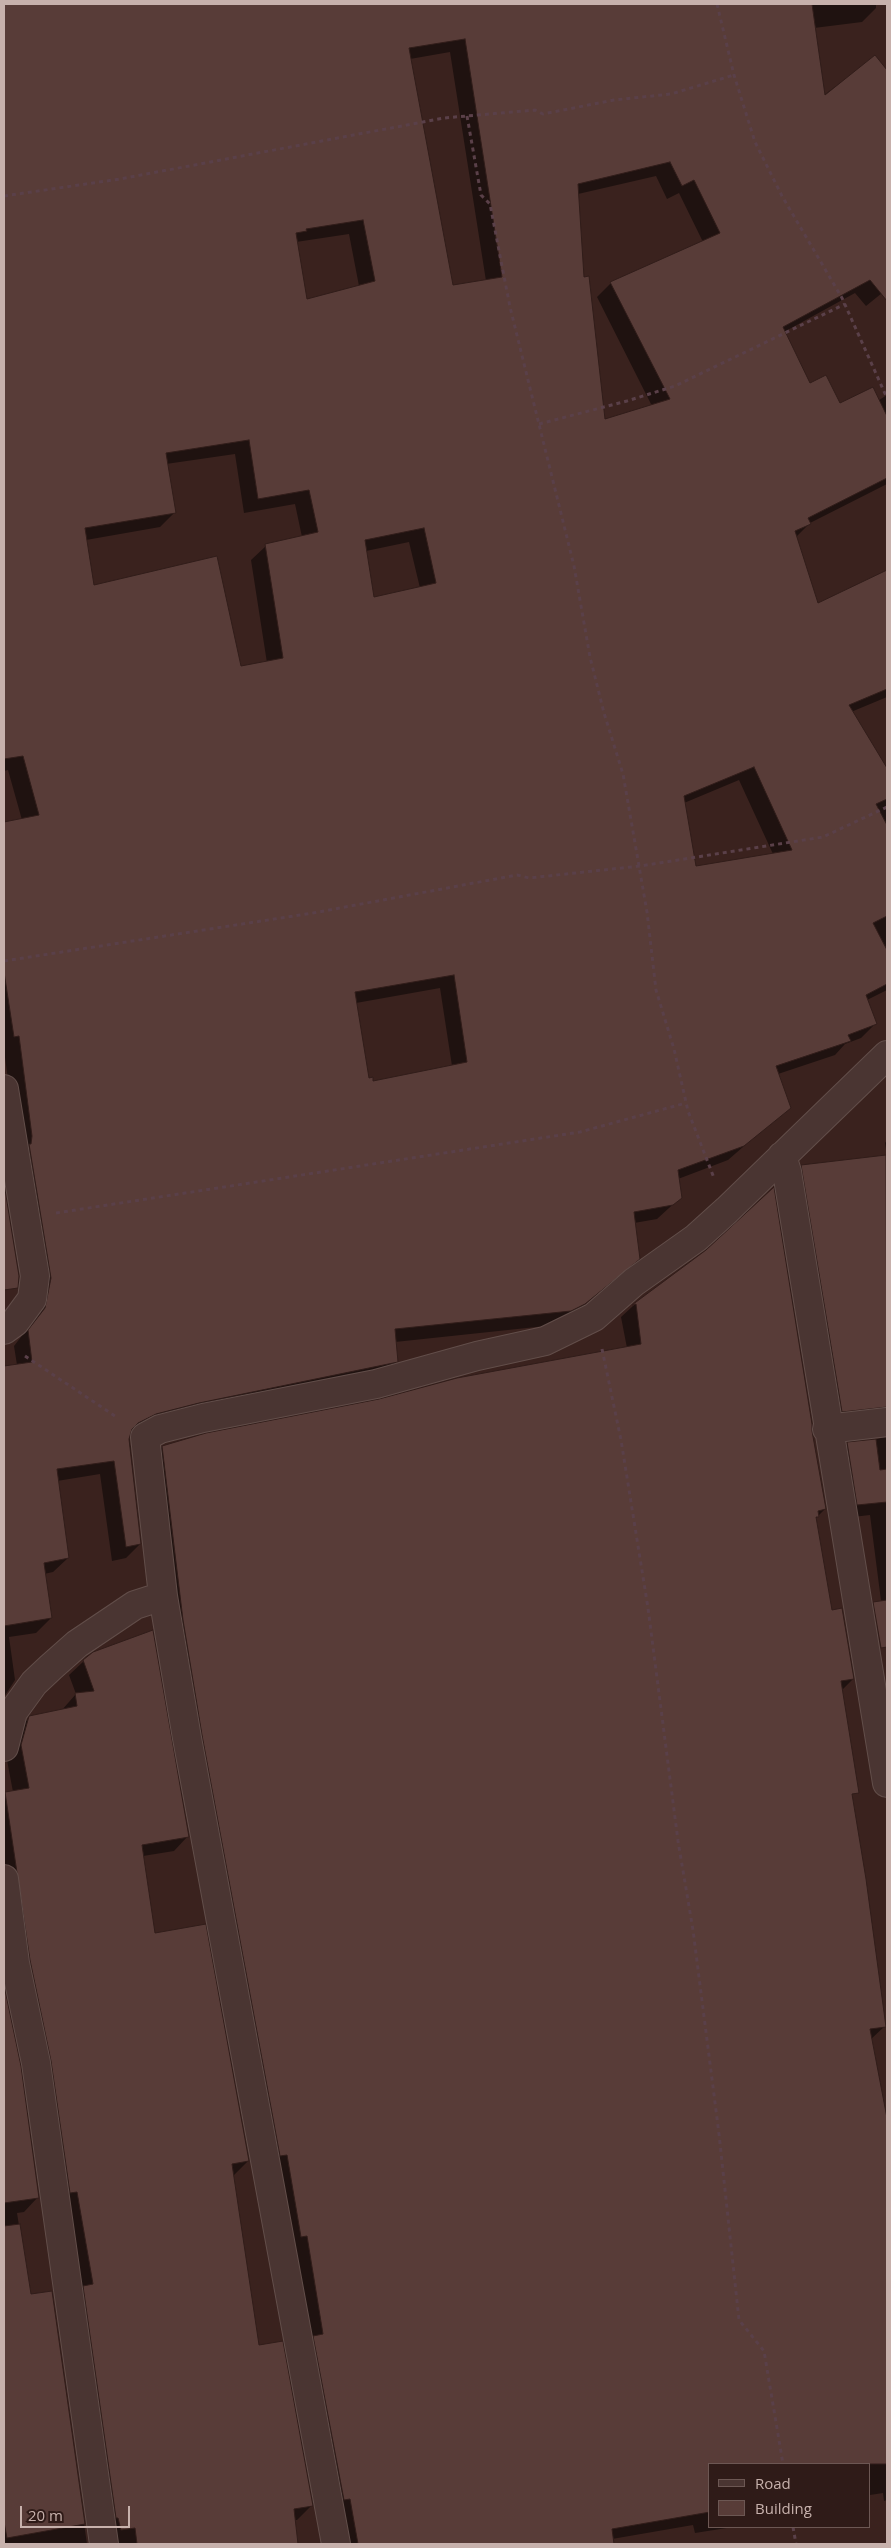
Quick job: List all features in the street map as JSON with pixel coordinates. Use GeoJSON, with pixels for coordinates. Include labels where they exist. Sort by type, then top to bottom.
{"type":"FeatureCollection","features":[{"type":"Feature","properties":{"kind":"street"},"geometry":{"type":"LineString","coordinates":[[336,2544],[194,1776],[163,1596],[145,1437],[160,1429],[203,1418],[376,1384],[476,1356],[545,1341],[594,1317],[634,1282],[696,1238],[887,1055]]}},
{"type":"Feature","properties":{"kind":"street"},"geometry":{"type":"LineString","coordinates":[[4,1090],[35,1276],[32,1299],[15,1322],[4,1330]]}},
{"type":"Feature","properties":{"kind":"street"},"geometry":{"type":"LineString","coordinates":[[782,1156],[787,1172],[827,1428],[887,1784]]}},
{"type":"Feature","properties":{"kind":"street"},"geometry":{"type":"LineString","coordinates":[[827,1428],[887,1422]]}},
{"type":"Feature","properties":{"kind":"street"},"geometry":{"type":"LineString","coordinates":[[4,1746],[13,1712],[34,1682],[77,1644],[135,1605],[163,1596]]}},
{"type":"Feature","properties":{"kind":"street"},"geometry":{"type":"LineString","coordinates":[[4,1880],[15,1963],[37,2073],[104,2544]]}},
{"type":"Feature","properties":{"kind":"path"},"geometry":{"type":"LineString","coordinates":[[717,4],[734,76],[755,142],[782,196],[845,304],[887,398]]}},
{"type":"Feature","properties":{"kind":"path"},"geometry":{"type":"LineString","coordinates":[[4,196],[120,179],[444,118],[535,110],[543,114],[614,100],[671,94],[734,76]]}},
{"type":"Feature","properties":{"kind":"path"},"geometry":{"type":"LineString","coordinates":[[467,116],[481,195],[490,204],[510,307],[574,566],[590,657],[604,713],[624,774],[640,866],[656,990],[674,1049],[686,1103],[727,1210]]}},
{"type":"Feature","properties":{"kind":"path"},"geometry":{"type":"LineString","coordinates":[[539,424],[627,401],[675,386],[845,304]]}},
{"type":"Feature","properties":{"kind":"path"},"geometry":{"type":"LineString","coordinates":[[4,961],[313,913],[517,875],[529,878],[640,866],[823,837],[887,807]]}},
{"type":"Feature","properties":{"kind":"path"},"geometry":{"type":"LineString","coordinates":[[25,1217],[580,1132],[686,1103]]}},
{"type":"Feature","properties":{"kind":"path"},"geometry":{"type":"LineString","coordinates":[[594,1317],[621,1440],[648,1608],[678,1841],[693,1930],[718,2125],[739,2320],[764,2351],[783,2463]]}},
{"type":"Feature","properties":{"kind":"path"},"geometry":{"type":"LineString","coordinates":[[20,1352],[145,1437]]}},
{"type":"Feature","properties":{"kind":"path"},"geometry":{"type":"LineString","coordinates":[[793,2528],[796,2544]]}},
{"type":"Feature","properties":{"kind":"building"},"geometry":{"type":"Polygon","coordinates":[[[4,4],[812,4],[825,95],[875,55],[887,70],[887,301],[870,280],[783,327],[810,383],[826,375],[840,403],[873,387],[887,416],[887,478],[808,518],[811,524],[795,531],[818,603],[887,570],[887,689],[849,705],[887,768],[887,799],[876,804],[887,825],[887,916],[873,923],[887,950],[887,984],[866,995],[877,1024],[848,1035],[851,1041],[776,1066],[791,1108],[744,1146],[678,1170],[682,1198],[673,1205],[634,1212],[640,1259],[585,1304],[571,1311],[395,1329],[398,1362],[199,1403],[156,1414],[138,1423],[132,1429],[129,1439],[141,1544],[126,1547],[114,1461],[57,1469],[69,1558],[44,1563],[52,1618],[4,1626],[4,1366],[32,1362],[28,1330],[45,1308],[51,1278],[29,1144],[31,1144],[32,1136],[19,1036],[14,1037],[4,972],[4,822],[39,815],[23,756],[4,759],[4,4]],[[465,39],[409,48],[453,285],[502,277],[465,39]],[[670,162],[578,184],[584,277],[589,276],[605,419],[670,399],[610,282],[720,233],[694,180],[682,186],[670,162]],[[363,220],[306,229],[307,231],[296,233],[307,299],[375,281],[363,220]],[[249,440],[166,453],[176,513],[85,528],[94,585],[217,556],[241,666],[283,658],[265,544],[318,532],[309,490],[258,499],[249,440]],[[424,528],[365,540],[374,597],[436,583],[424,528]],[[754,767],[684,796],[696,866],[792,850],[754,767]],[[454,975],[355,992],[369,1078],[373,1077],[373,1081],[467,1062],[454,975]]]}},
{"type":"Feature","properties":{"kind":"building"},"geometry":{"type":"Polygon","coordinates":[[[886,1155],[887,1407],[842,1412],[801,1165],[886,1155]]]}},
{"type":"Feature","properties":{"kind":"building"},"geometry":{"type":"Polygon","coordinates":[[[4,1183],[19,1276],[18,1288],[4,1290],[4,1183]]]}},
{"type":"Feature","properties":{"kind":"building"},"geometry":{"type":"Polygon","coordinates":[[[774,1187],[826,1509],[818,1511],[819,1517],[816,1517],[832,1610],[842,1608],[854,1679],[841,1681],[859,1793],[852,1794],[866,1879],[886,2027],[870,2029],[887,2118],[887,2464],[708,2463],[708,2512],[612,2529],[614,2544],[358,2544],[350,2499],[344,2500],[313,2336],[323,2334],[307,2236],[301,2237],[287,2155],[280,2156],[202,1735],[183,1620],[162,1446],[206,1433],[379,1399],[457,1378],[641,1344],[636,1304],[632,1305],[706,1250],[774,1187]]]}},
{"type":"Feature","properties":{"kind":"building"},"geometry":{"type":"Polygon","coordinates":[[[876,1439],[880,1470],[887,1469],[887,1502],[857,1505],[847,1442],[876,1439]]]}},
{"type":"Feature","properties":{"kind":"building"},"geometry":{"type":"Polygon","coordinates":[[[887,1600],[887,1647],[881,1648],[873,1602],[887,1600]]]}},
{"type":"Feature","properties":{"kind":"building"},"geometry":{"type":"Polygon","coordinates":[[[153,1630],[189,1837],[142,1845],[155,1933],[206,1924],[249,2161],[232,2164],[259,2345],[283,2341],[313,2506],[294,2509],[298,2544],[137,2544],[135,2528],[121,2530],[118,2518],[116,2518],[83,2286],[93,2284],[77,2192],[70,2193],[51,2061],[30,1960],[5,1792],[29,1788],[21,1745],[29,1716],[77,1706],[75,1693],[94,1691],[83,1660],[93,1652],[153,1630]]]}},
{"type":"Feature","properties":{"kind":"building"},"geometry":{"type":"Polygon","coordinates":[[[4,1985],[21,2066],[39,2198],[4,2203],[4,1985]]]}},
{"type":"Feature","properties":{"kind":"building"},"geometry":{"type":"Polygon","coordinates":[[[20,2224],[31,2294],[52,2291],[85,2524],[7,2538],[4,2522],[4,2226],[20,2224]]]}}]}
